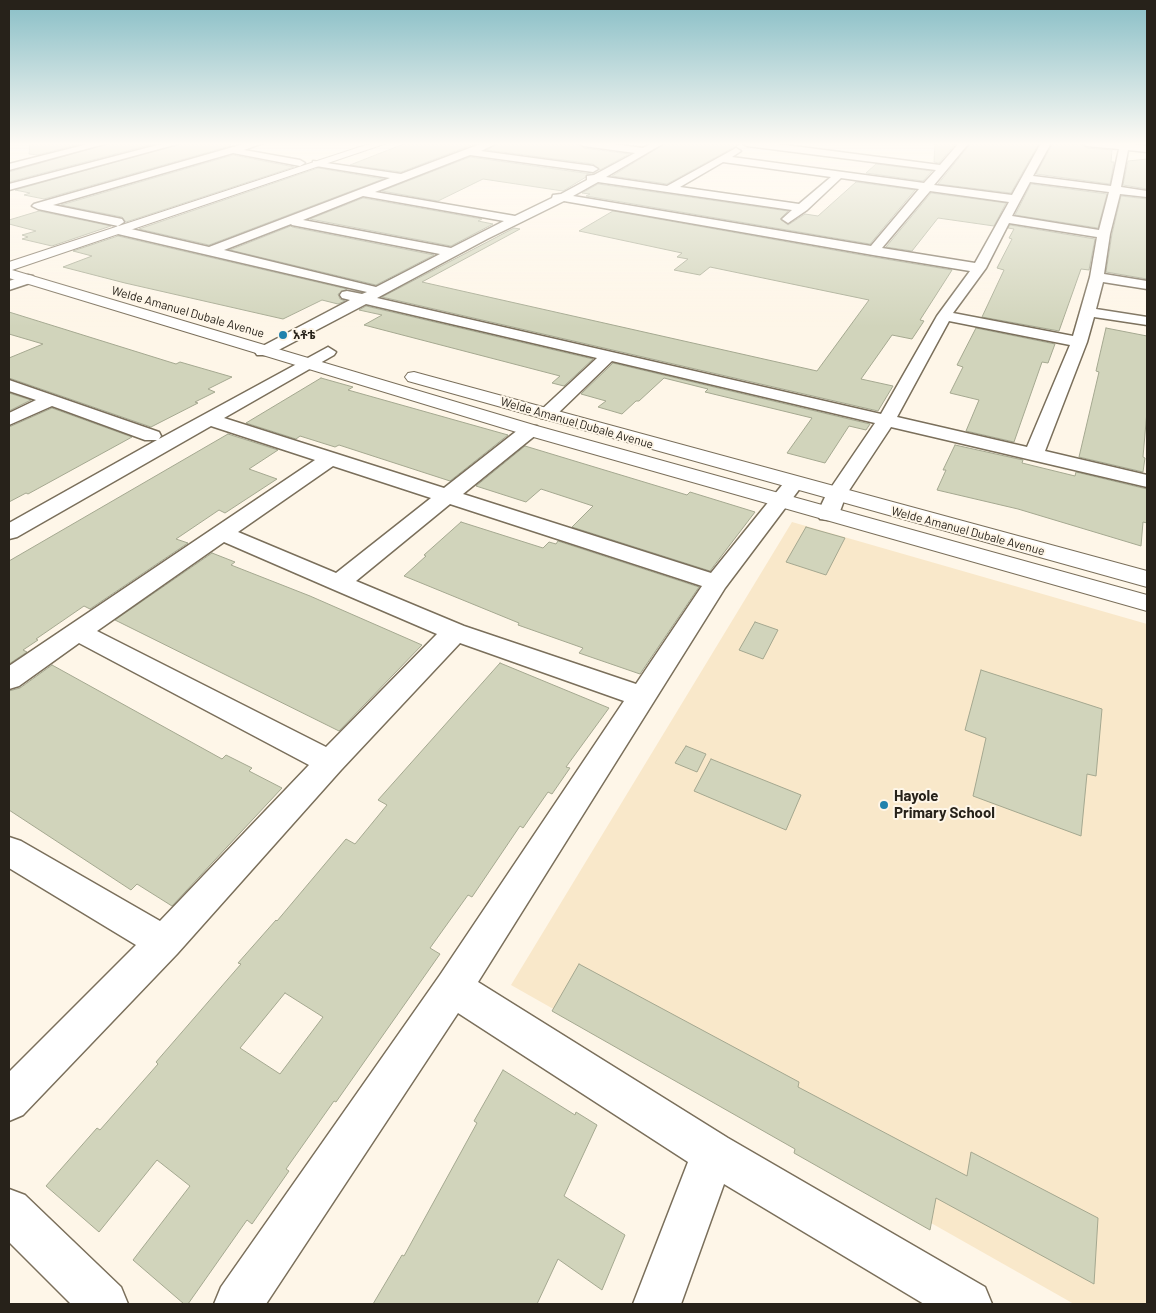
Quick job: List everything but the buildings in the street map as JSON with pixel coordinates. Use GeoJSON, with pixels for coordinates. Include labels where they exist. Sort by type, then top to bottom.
{"type":"FeatureCollection","features":[{"type":"Feature","properties":{"kind":"main road"},"geometry":{"type":"LineString","coordinates":[[14,267],[118,226],[180,204]]}},
{"type":"Feature","properties":{"kind":"main road"},"geometry":{"type":"LineString","coordinates":[[118,226],[186,204]]}},
{"type":"Feature","properties":{"kind":"main road"},"geometry":{"type":"LineString","coordinates":[[14,267],[287,350],[530,430],[787,492],[1147,603]]}},
{"type":"Feature","properties":{"kind":"main road","name":"Welde Amanuel Dubale Avenue"},"geometry":{"type":"LineString","coordinates":[[287,350],[547,414],[787,492]]}},
{"type":"Feature","properties":{"kind":"main road","name":"Welde Amanuel Dubale Avenue"},"geometry":{"type":"LineString","coordinates":[[832,505],[1147,579]]}},
{"type":"Feature","properties":{"kind":"street"},"geometry":{"type":"LineString","coordinates":[[30,204],[608,356],[1147,481]]}},
{"type":"Feature","properties":{"kind":"street"},"geometry":{"type":"LineString","coordinates":[[38,206],[44,204]]}},
{"type":"Feature","properties":{"kind":"street"},"geometry":{"type":"LineString","coordinates":[[211,251],[334,204]]}},
{"type":"Feature","properties":{"kind":"street"},"geometry":{"type":"LineString","coordinates":[[426,204],[516,220]]}},
{"type":"Feature","properties":{"kind":"street"},"geometry":{"type":"LineString","coordinates":[[9,516],[152,436],[287,350],[363,293],[435,249],[525,204]]}},
{"type":"Feature","properties":{"kind":"street"},"geometry":{"type":"LineString","coordinates":[[9,532],[209,419],[287,350],[363,293],[549,204]]}},
{"type":"Feature","properties":{"kind":"street"},"geometry":{"type":"LineString","coordinates":[[601,204],[980,268]]}},
{"type":"Feature","properties":{"kind":"street"},"geometry":{"type":"LineString","coordinates":[[777,204],[803,208]]}},
{"type":"Feature","properties":{"kind":"street"},"geometry":{"type":"LineString","coordinates":[[772,232],[807,204]]}},
{"type":"Feature","properties":{"kind":"street"},"geometry":{"type":"LineString","coordinates":[[873,250],[912,204]]}},
{"type":"Feature","properties":{"kind":"street"},"geometry":{"type":"LineString","coordinates":[[832,505],[886,420],[944,316],[980,268],[1013,204]]}},
{"type":"Feature","properties":{"kind":"street"},"geometry":{"type":"LineString","coordinates":[[1034,454],[1079,342],[1098,277],[1104,234],[1111,204]]}},
{"type":"Feature","properties":{"kind":"street"},"geometry":{"type":"LineString","coordinates":[[1006,219],[1104,234]]}},
{"type":"Feature","properties":{"kind":"street"},"geometry":{"type":"LineString","coordinates":[[292,221],[452,252]]}},
{"type":"Feature","properties":{"kind":"street"},"geometry":{"type":"LineString","coordinates":[[9,286],[14,267]]}},
{"type":"Feature","properties":{"kind":"street"},"geometry":{"type":"LineString","coordinates":[[1098,277],[1147,285]]}},
{"type":"Feature","properties":{"kind":"street"},"geometry":{"type":"LineString","coordinates":[[1088,312],[1147,321]]}},
{"type":"Feature","properties":{"kind":"street"},"geometry":{"type":"LineString","coordinates":[[944,316],[1079,342]]}},
{"type":"Feature","properties":{"kind":"street"},"geometry":{"type":"LineString","coordinates":[[547,414],[608,356]]}},
{"type":"Feature","properties":{"kind":"street"},"geometry":{"type":"LineString","coordinates":[[9,385],[152,436]]}},
{"type":"Feature","properties":{"kind":"street"},"geometry":{"type":"LineString","coordinates":[[9,420],[50,400]]}},
{"type":"Feature","properties":{"kind":"street"},"geometry":{"type":"LineString","coordinates":[[209,419],[448,498],[716,583]]}},
{"type":"Feature","properties":{"kind":"street"},"geometry":{"type":"LineString","coordinates":[[338,583],[448,498],[530,430]]}},
{"type":"Feature","properties":{"kind":"street"},"geometry":{"type":"LineString","coordinates":[[9,679],[76,631],[329,459]]}},
{"type":"Feature","properties":{"kind":"street"},"geometry":{"type":"LineString","coordinates":[[238,1304],[454,988],[641,696],[716,583],[787,492]]}},
{"type":"Feature","properties":{"kind":"street"},"geometry":{"type":"LineString","coordinates":[[222,533],[456,632],[641,696]]}},
{"type":"Feature","properties":{"kind":"street"},"geometry":{"type":"LineString","coordinates":[[76,631],[330,762]]}},
{"type":"Feature","properties":{"kind":"street"},"geometry":{"type":"LineString","coordinates":[[9,1101],[164,942],[330,762],[456,632]]}},
{"type":"Feature","properties":{"kind":"street"},"geometry":{"type":"LineString","coordinates":[[12,857],[164,942]]}},
{"type":"Feature","properties":{"kind":"street"},"geometry":{"type":"LineString","coordinates":[[454,988],[713,1153],[968,1304]]}},
{"type":"Feature","properties":{"kind":"street"},"geometry":{"type":"LineString","coordinates":[[657,1304],[713,1153]]}},
{"type":"Feature","properties":{"kind":"street"},"geometry":{"type":"LineString","coordinates":[[9,1211],[104,1304]]}},
{"type":"Feature","properties":{"kind":"shaded area","name":"Hayole Primary School"},"geometry":{"type":"Polygon","coordinates":[[[792,522],[1147,624],[1147,1304],[1074,1304],[511,985],[792,522]]]}},
{"type":"Feature","properties":{"kind":"place","name":"አቶቴ"},"geometry":{"type":"Point","coordinates":[283,335]}},
{"type":"Feature","properties":{"kind":"place","name":"Hayole Primary School"},"geometry":{"type":"Point","coordinates":[884,805]}}]}
